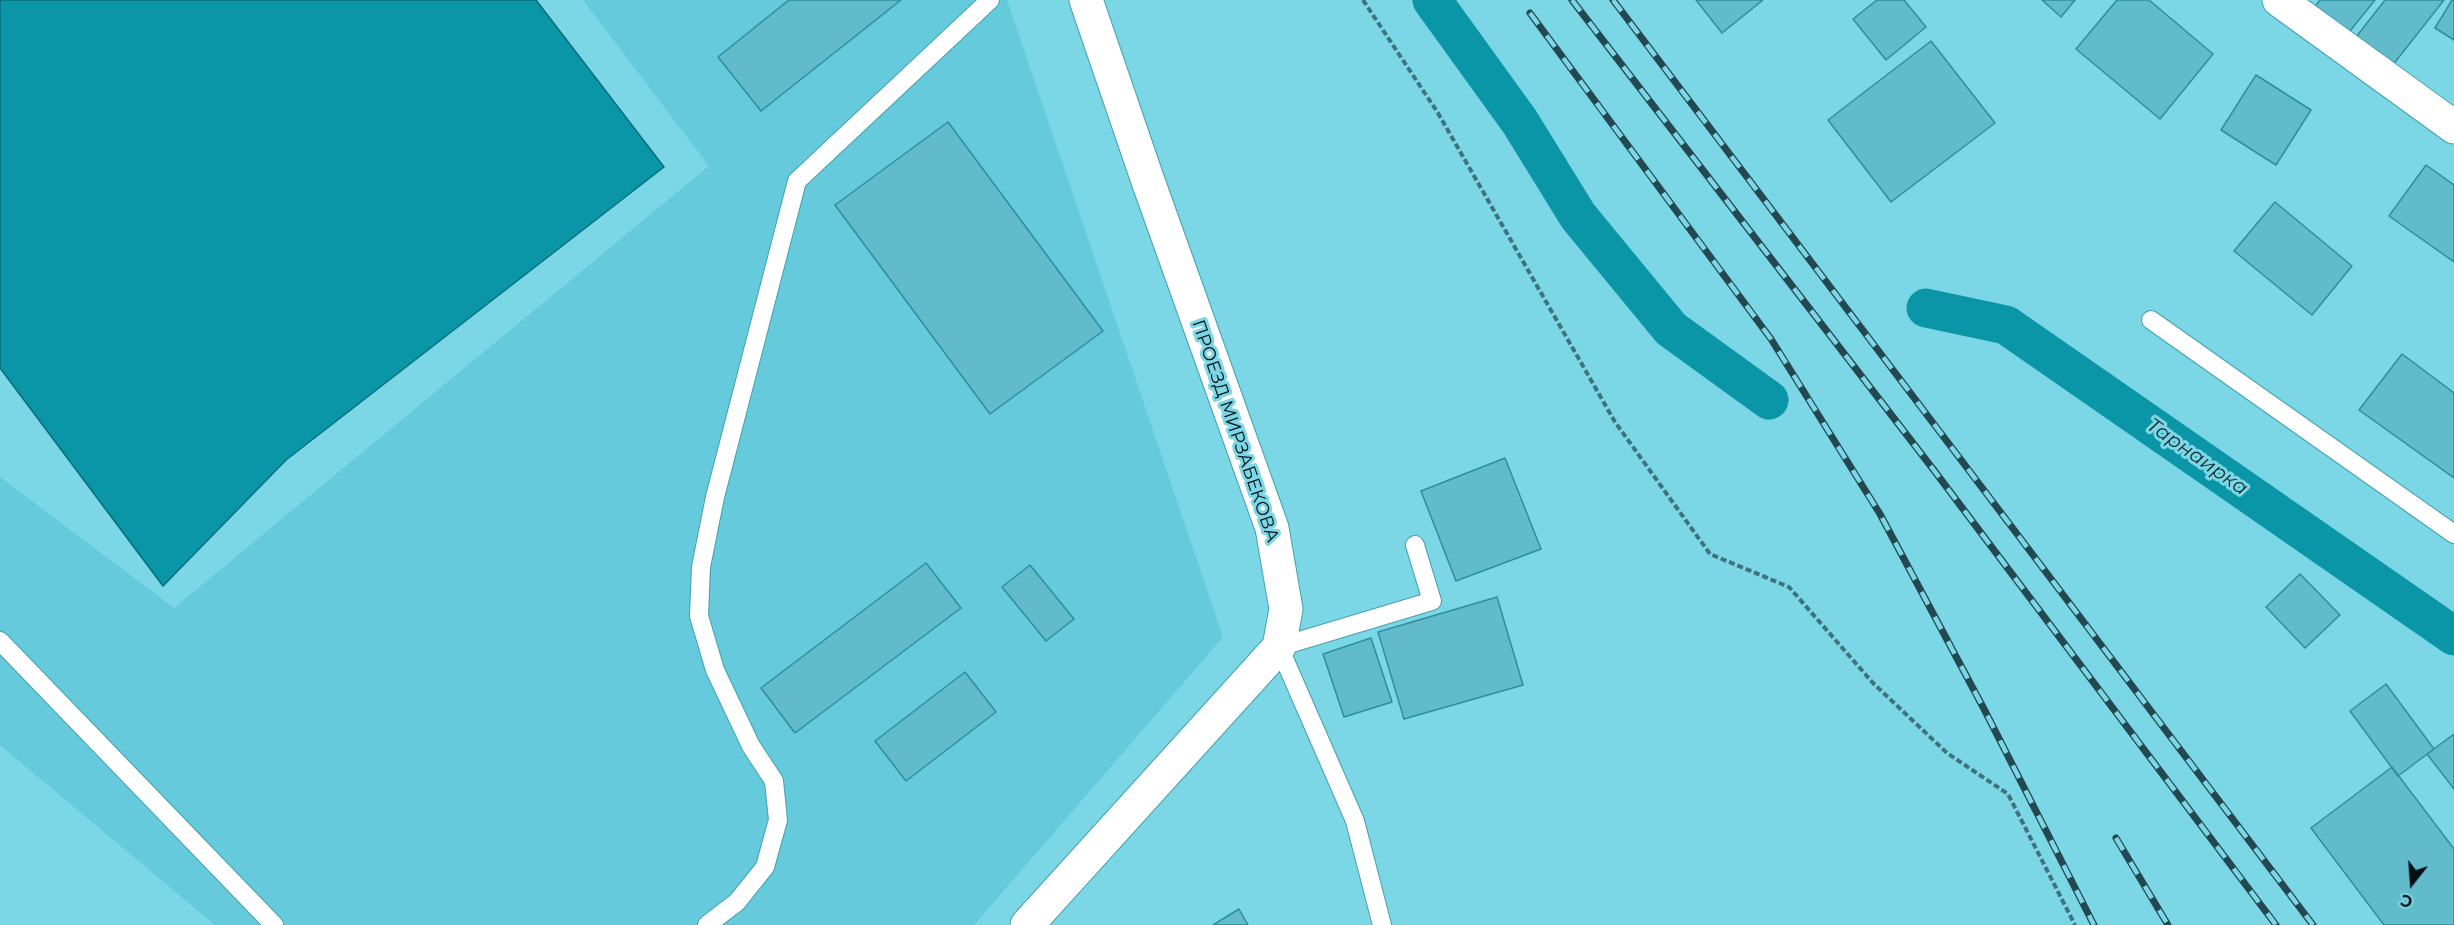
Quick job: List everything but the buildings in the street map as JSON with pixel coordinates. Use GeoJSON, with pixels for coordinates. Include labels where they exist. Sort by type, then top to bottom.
{"type":"FeatureCollection","features":[{"type":"Feature","properties":{"kind":"street","name":"ПРОЕЗД МИРЗАБЕКОВА"},"geometry":{"type":"LineString","coordinates":[[1086,0],[1272,528],[1286,609],[1279,647]]}},
{"type":"Feature","properties":{"kind":"street"},"geometry":{"type":"LineString","coordinates":[[2279,0],[2454,127]]}},
{"type":"Feature","properties":{"kind":"street"},"geometry":{"type":"LineString","coordinates":[[1027,925],[1279,647]]}},
{"type":"Feature","properties":{"kind":"lane"},"geometry":{"type":"LineString","coordinates":[[707,925],[737,902],[765,867],[778,820],[774,781],[751,746],[715,670],[699,616],[701,567],[715,497],[797,181],[990,0]]}},
{"type":"Feature","properties":{"kind":"lane"},"geometry":{"type":"LineString","coordinates":[[2151,320],[2454,534]]}},
{"type":"Feature","properties":{"kind":"lane"},"geometry":{"type":"LineString","coordinates":[[1382,925],[1355,821],[1279,647],[1432,601],[1415,545]]}},
{"type":"Feature","properties":{"kind":"lane"},"geometry":{"type":"LineString","coordinates":[[0,641],[274,925]]}},
{"type":"Feature","properties":{"kind":"path"},"geometry":{"type":"LineString","coordinates":[[1363,0],[1438,113],[1615,422],[1710,554],[1789,587],[1873,683],[1938,745],[2008,794],[2075,925]]}},
{"type":"Feature","properties":{"kind":"shaded area"},"geometry":{"type":"Polygon","coordinates":[[[0,0],[536,0],[664,167],[286,460],[163,586],[0,368],[0,0]]]}},
{"type":"Feature","properties":{"kind":"shaded area"},"geometry":{"type":"Polygon","coordinates":[[[583,0],[1007,0],[1223,637],[974,925],[215,925],[0,745],[0,477],[174,608],[709,166],[583,0]]]}},
{"type":"Feature","properties":{"kind":"waterway"},"geometry":{"type":"LineString","coordinates":[[1432,0],[1520,122],[1578,216],[1671,329],[1769,400]]}},
{"type":"Feature","properties":{"kind":"waterway","name":"Тарнаирка"},"geometry":{"type":"LineString","coordinates":[[1926,308],[2006,325],[2454,636]]}},
{"type":"Feature","properties":{"kind":"railway"},"geometry":{"type":"LineString","coordinates":[[1572,0],[1933,469],[2276,925]]}},
{"type":"Feature","properties":{"kind":"railway"},"geometry":{"type":"LineString","coordinates":[[1613,0],[2313,925]]}},
{"type":"Feature","properties":{"kind":"railway"},"geometry":{"type":"LineString","coordinates":[[1530,13],[1771,339],[1880,514],[1984,709],[2094,925]]}},
{"type":"Feature","properties":{"kind":"railway"},"geometry":{"type":"LineString","coordinates":[[2116,838],[2168,925]]}}]}
